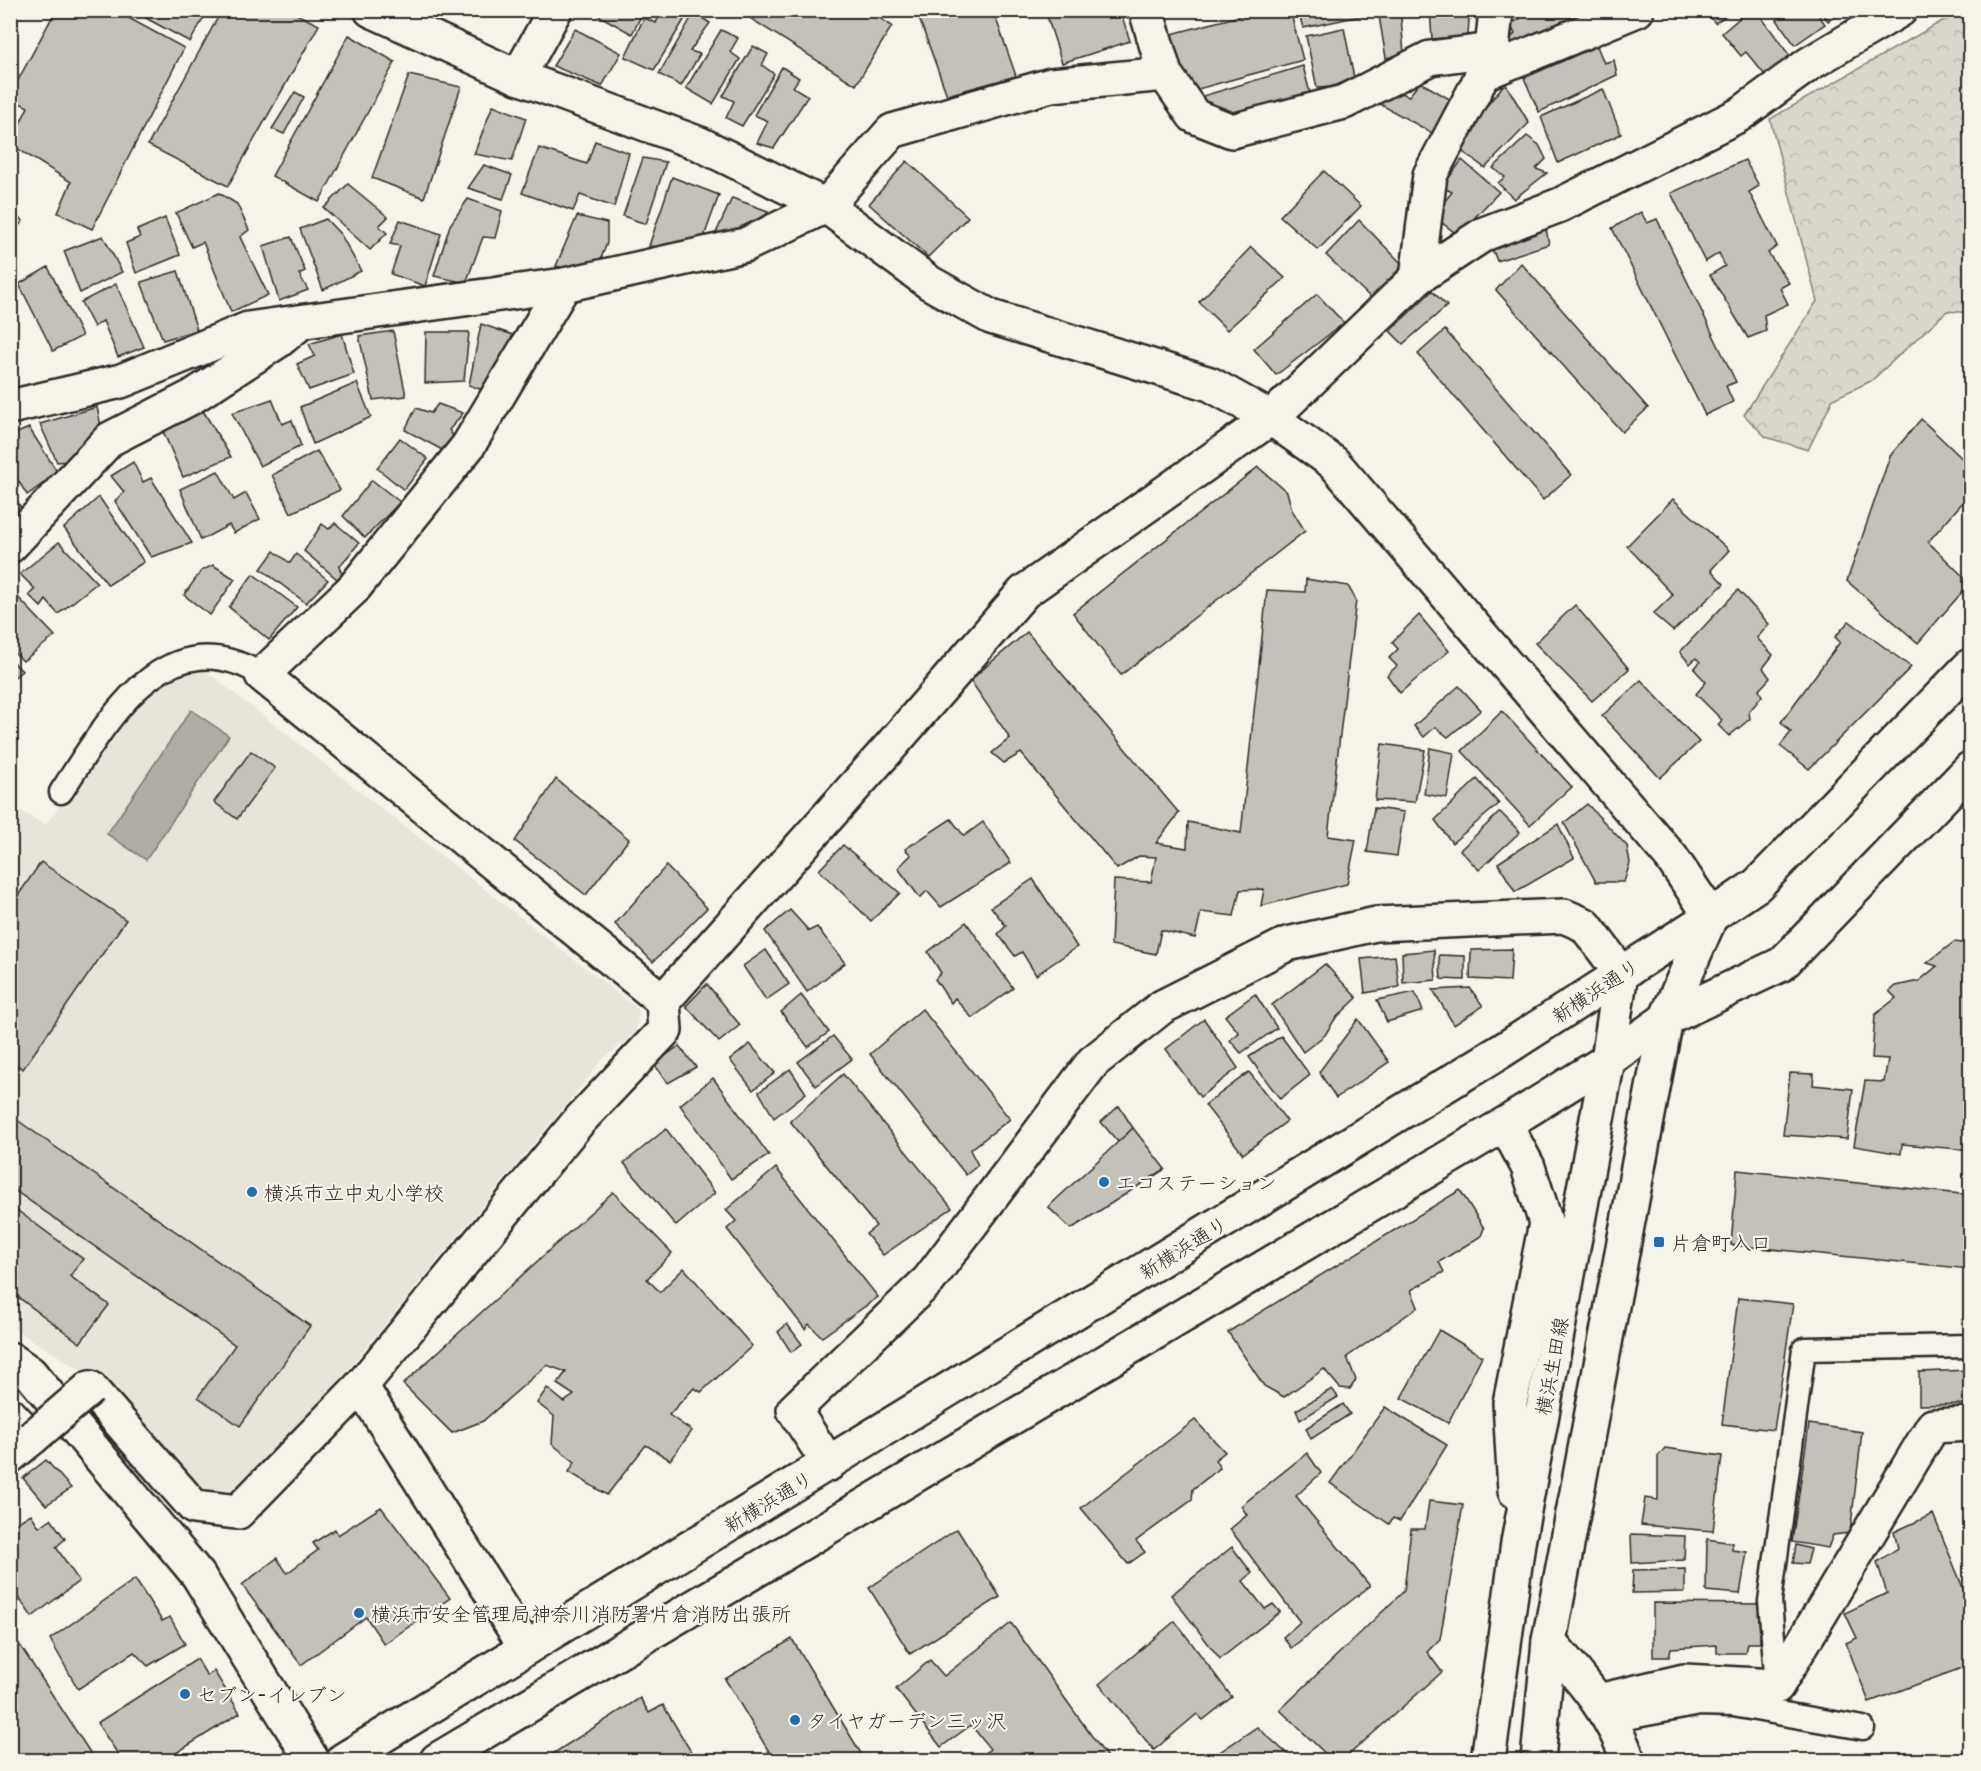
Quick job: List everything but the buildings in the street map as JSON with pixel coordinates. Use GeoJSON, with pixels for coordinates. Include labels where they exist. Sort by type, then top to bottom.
{"type":"FeatureCollection","features":[{"type":"Feature","properties":{"kind":"street"},"geometry":{"type":"LineString","coordinates":[[371,10],[518,77],[700,144],[826,206],[930,283],[991,317],[1210,384],[1271,418],[1334,463],[1671,857],[1711,916],[1666,1019],[1549,1641],[1538,1761]]}},
{"type":"Feature","properties":{"kind":"street"},"geometry":{"type":"LineString","coordinates":[[518,77],[555,10]]}},
{"type":"Feature","properties":{"kind":"street"},"geometry":{"type":"LineString","coordinates":[[1146,10],[1165,74],[1194,116],[1232,131],[1344,102],[1430,58],[1487,62],[1637,10]]}},
{"type":"Feature","properties":{"kind":"street"},"geometry":{"type":"LineString","coordinates":[[1417,278],[1430,175],[1487,62],[1496,10]]}},
{"type":"Feature","properties":{"kind":"street"},"geometry":{"type":"LineString","coordinates":[[18,1436],[90,1388],[194,1507],[238,1512],[361,1386],[579,1121],[665,1030],[663,1001],[890,747],[1024,592],[1271,418],[1417,278],[1484,234],[1560,205],[1739,115],[1809,64],[1900,10]]}},
{"type":"Feature","properties":{"kind":"street"},"geometry":{"type":"LineString","coordinates":[[10,407],[121,381],[248,329],[564,285],[745,245],[826,206],[892,131],[1051,85],[1165,74]]}},
{"type":"Feature","properties":{"kind":"street"},"geometry":{"type":"LineString","coordinates":[[564,285],[468,446],[353,589],[262,675],[663,1001]]}},
{"type":"Feature","properties":{"kind":"street"},"geometry":{"type":"LineString","coordinates":[[10,546],[110,439],[192,397],[278,341],[300,323]]}},
{"type":"Feature","properties":{"kind":"street","name":"新横浜通り"},"geometry":{"type":"LineString","coordinates":[[343,1761],[1503,1050],[1711,916],[1756,885],[1971,666]]}},
{"type":"Feature","properties":{"kind":"street"},"geometry":{"type":"LineString","coordinates":[[437,1761],[1505,1124],[1608,1060],[1666,1019],[1782,964],[1971,769]]}},
{"type":"Feature","properties":{"kind":"street"},"geometry":{"type":"LineString","coordinates":[[829,1464],[794,1410],[929,1280],[1093,1062],[1162,1006],[1287,944],[1376,924],[1564,916],[1585,925],[1621,973]]}},
{"type":"Feature","properties":{"kind":"street","name":"横浜生田線"},"geometry":{"type":"LineString","coordinates":[[1488,1761],[1518,1543],[1608,1060],[1621,973]]}},
{"type":"Feature","properties":{"kind":"street"},"geometry":{"type":"LineString","coordinates":[[1505,1124],[1528,1167],[1546,1223],[1510,1403],[1518,1543]]}},
{"type":"Feature","properties":{"kind":"street"},"geometry":{"type":"LineString","coordinates":[[10,1359],[30,1373],[198,1575],[312,1761]]}},
{"type":"Feature","properties":{"kind":"street"},"geometry":{"type":"LineString","coordinates":[[361,1386],[526,1648]]}},
{"type":"Feature","properties":{"kind":"street"},"geometry":{"type":"LineString","coordinates":[[1604,1711],[1684,1681],[1777,1686],[1933,1426],[1971,1424]]}},
{"type":"Feature","properties":{"kind":"street"},"geometry":{"type":"LineString","coordinates":[[1549,1641],[1604,1711],[1621,1740],[1628,1761]]}},
{"type":"Feature","properties":{"kind":"lane"},"geometry":{"type":"LineString","coordinates":[[61,792],[114,712],[143,681],[166,667],[195,658],[220,659],[249,667],[262,675]]}},
{"type":"Feature","properties":{"kind":"lane"},"geometry":{"type":"LineString","coordinates":[[1777,1686],[1770,1601],[1804,1349],[1971,1346]]}},
{"type":"Feature","properties":{"kind":"lane"},"geometry":{"type":"LineString","coordinates":[[1604,1711],[1711,1704],[1733,1705],[1863,1728]]}},
{"type":"Feature","properties":{"kind":"shaded area","name":"横浜市立中丸小学校"},"geometry":{"type":"Polygon","coordinates":[[[202,668],[639,1010],[636,1034],[604,1058],[341,1378],[236,1500],[200,1492],[79,1369],[11,1327],[10,805],[45,825],[161,678],[202,668]]]}},
{"type":"Feature","properties":{"kind":"shaded area"},"geometry":{"type":"Polygon","coordinates":[[[191,710],[229,736],[146,860],[107,834],[191,710]]]}},
{"type":"Feature","properties":{"kind":"green space"},"geometry":{"type":"Polygon","coordinates":[[[1960,11],[1970,11],[1970,313],[1947,311],[1871,381],[1833,399],[1808,450],[1766,437],[1744,415],[1817,301],[1770,119],[1960,11]]]}},
{"type":"Feature","properties":{"kind":"place","name":"エコステーション"},"geometry":{"type":"Point","coordinates":[1104,1182]}},
{"type":"Feature","properties":{"kind":"place","name":"横浜市立中丸小学校"},"geometry":{"type":"Point","coordinates":[252,1192]}},
{"type":"Feature","properties":{"kind":"place","name":"片倉町入口"},"geometry":{"type":"Point","coordinates":[1659,1242]}},
{"type":"Feature","properties":{"kind":"place","name":"横浜市安全管理局神奈川消防署片倉消防出張所"},"geometry":{"type":"Point","coordinates":[359,1613]}},
{"type":"Feature","properties":{"kind":"place","name":"セブン-イレブン"},"geometry":{"type":"Point","coordinates":[185,1694]}},
{"type":"Feature","properties":{"kind":"place","name":"タイヤガーデン三ッ沢"},"geometry":{"type":"Point","coordinates":[795,1720]}}]}
